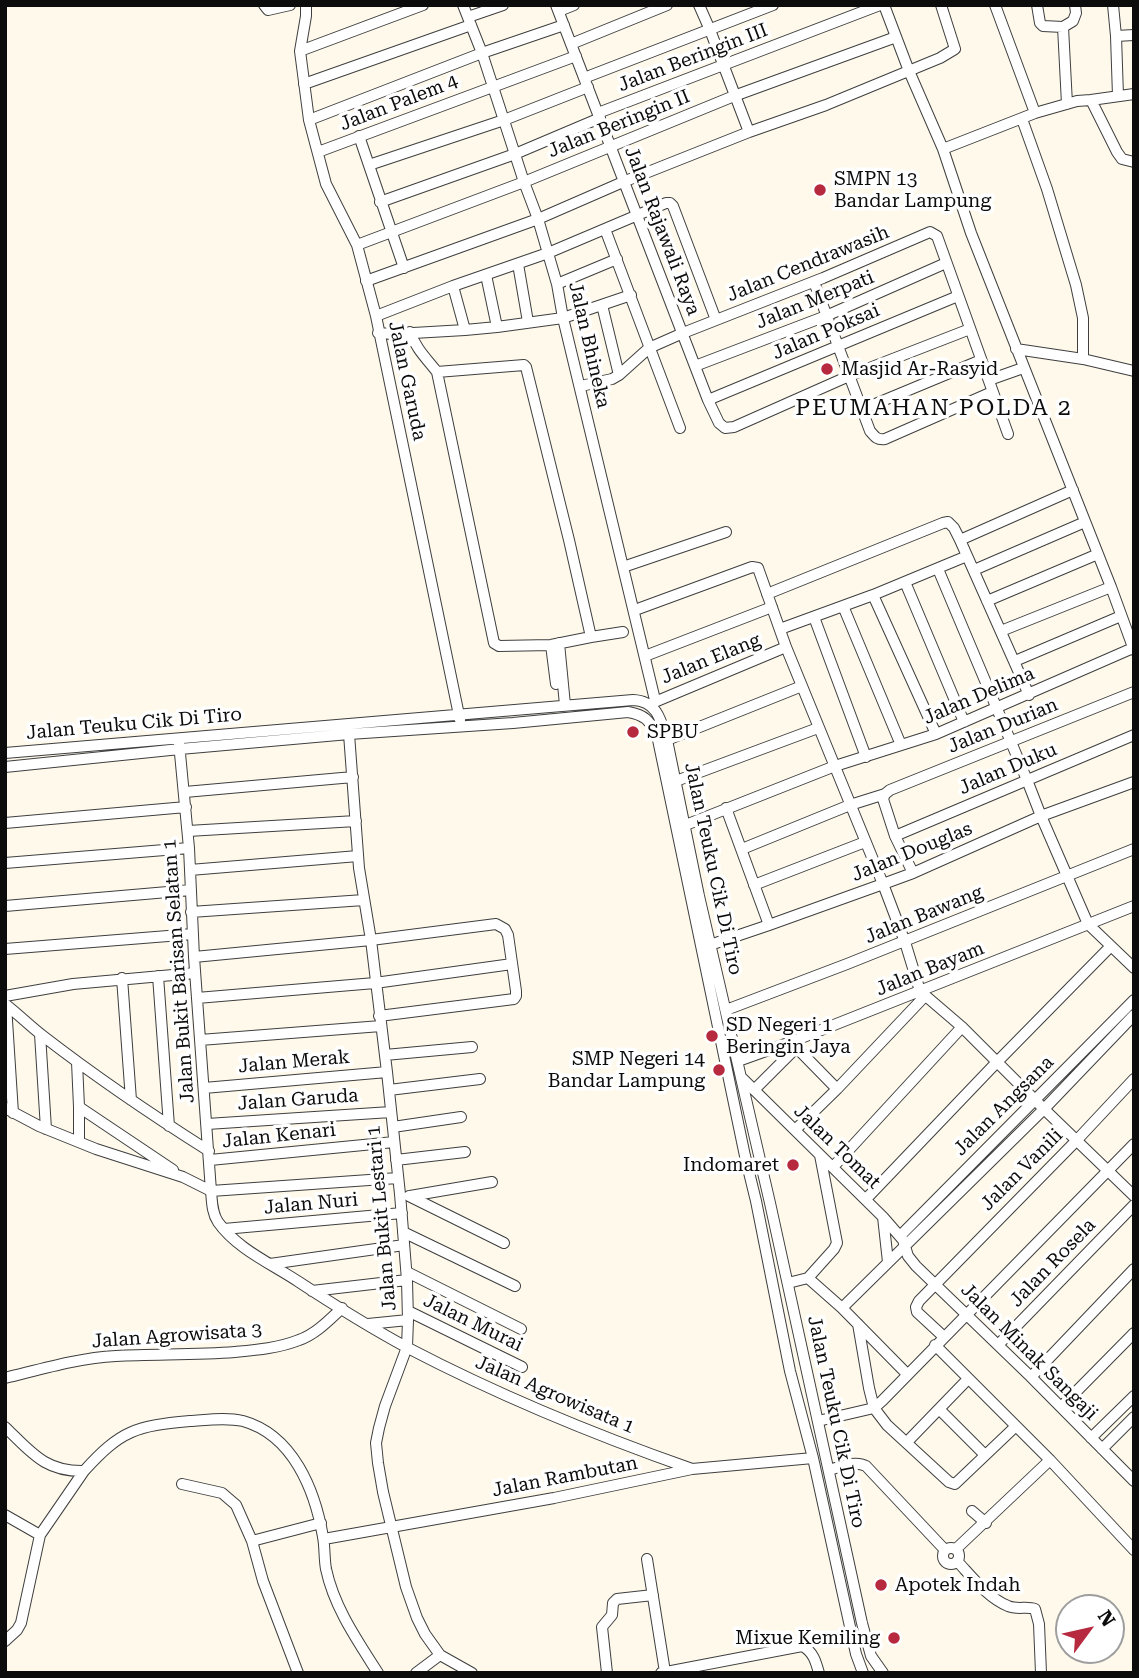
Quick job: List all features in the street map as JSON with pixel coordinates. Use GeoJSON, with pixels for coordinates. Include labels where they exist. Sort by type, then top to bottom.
{"type":"FeatureCollection","features":[{"type":"Feature","properties":{"kind":"street"},"geometry":{"type":"LineString","coordinates":[[264,5],[268,10],[290,5]]}},
{"type":"Feature","properties":{"kind":"street","name":"Jalan Garuda"},"geometry":{"type":"LineString","coordinates":[[306,5],[300,51],[309,120],[326,184],[357,245],[376,316],[460,721]]}},
{"type":"Feature","properties":{"kind":"street"},"geometry":{"type":"LineString","coordinates":[[300,51],[423,5]]}},
{"type":"Feature","properties":{"kind":"street","name":"Jalan Bhineka"},"geometry":{"type":"LineString","coordinates":[[463,5],[538,219],[557,284],[635,610],[652,702]]}},
{"type":"Feature","properties":{"kind":"street"},"geometry":{"type":"LineString","coordinates":[[304,84],[469,21],[503,5]]}},
{"type":"Feature","properties":{"kind":"street"},"geometry":{"type":"LineString","coordinates":[[558,8],[574,5]]}},
{"type":"Feature","properties":{"kind":"street"},"geometry":{"type":"LineString","coordinates":[[571,44],[667,5]]}},
{"type":"Feature","properties":{"kind":"street"},"geometry":{"type":"LineString","coordinates":[[699,5],[749,132]]}},
{"type":"Feature","properties":{"kind":"street"},"geometry":{"type":"LineString","coordinates":[[369,165],[504,120],[586,82],[773,5]]}},
{"type":"Feature","properties":{"kind":"street"},"geometry":{"type":"LineString","coordinates":[[882,5],[943,149],[971,233],[1134,649]]}},
{"type":"Feature","properties":{"kind":"street","name":"Jalan Beringin III"},"geometry":{"type":"LineString","coordinates":[[380,202],[515,154],[723,64],[882,5]]}},
{"type":"Feature","properties":{"kind":"street"},"geometry":{"type":"LineString","coordinates":[[366,281],[538,219],[624,181],[826,105],[940,58],[955,49],[941,5]]}},
{"type":"Feature","properties":{"kind":"street"},"geometry":{"type":"LineString","coordinates":[[1037,5],[1043,26],[1063,27],[1073,21],[1075,5]]}},
{"type":"Feature","properties":{"kind":"street"},"geometry":{"type":"LineString","coordinates":[[1113,5],[1118,96]]}},
{"type":"Feature","properties":{"kind":"street"},"geometry":{"type":"LineString","coordinates":[[995,6],[1035,113]]}},
{"type":"Feature","properties":{"kind":"street","name":"Jalan Rajawali Raya"},"geometry":{"type":"LineString","coordinates":[[558,8],[719,423],[725,428],[734,427],[849,376]]}},
{"type":"Feature","properties":{"kind":"street"},"geometry":{"type":"LineString","coordinates":[[309,120],[564,24]]}},
{"type":"Feature","properties":{"kind":"street"},"geometry":{"type":"LineString","coordinates":[[1063,27],[1067,104]]}},
{"type":"Feature","properties":{"kind":"street"},"geometry":{"type":"LineString","coordinates":[[1116,36],[1134,34]]}},
{"type":"Feature","properties":{"kind":"street","name":"Jalan Beringin II"},"geometry":{"type":"LineString","coordinates":[[357,245],[524,183],[734,96],[896,37]]}},
{"type":"Feature","properties":{"kind":"street","name":"Jalan Palem 4"},"geometry":{"type":"LineString","coordinates":[[318,152],[576,56]]}},
{"type":"Feature","properties":{"kind":"street"},"geometry":{"type":"LineString","coordinates":[[943,149],[1035,113],[1067,104],[1134,94]]}},
{"type":"Feature","properties":{"kind":"street"},"geometry":{"type":"LineString","coordinates":[[1091,100],[1117,152],[1122,159],[1134,162]]}},
{"type":"Feature","properties":{"kind":"street"},"geometry":{"type":"LineString","coordinates":[[1022,119],[1047,189],[1076,285],[1083,318],[1083,359]]}},
{"type":"Feature","properties":{"kind":"street"},"geometry":{"type":"LineString","coordinates":[[359,136],[404,268]]}},
{"type":"Feature","properties":{"kind":"street"},"geometry":{"type":"LineString","coordinates":[[376,316],[548,253],[670,203],[716,320]]}},
{"type":"Feature","properties":{"kind":"street"},"geometry":{"type":"LineString","coordinates":[[605,229],[680,428]]}},
{"type":"Feature","properties":{"kind":"street","name":"Jalan Cendrawasih"},"geometry":{"type":"LineString","coordinates":[[581,386],[612,379],[649,348],[682,333],[814,282],[930,232],[937,236],[1008,435]]}},
{"type":"Feature","properties":{"kind":"street"},"geometry":{"type":"LineString","coordinates":[[557,284],[617,259]]}},
{"type":"Feature","properties":{"kind":"street","name":"Jalan Merpati"},"geometry":{"type":"LineString","coordinates":[[695,366],[826,316],[946,263]]}},
{"type":"Feature","properties":{"kind":"street"},"geometry":{"type":"LineString","coordinates":[[518,264],[528,322]]}},
{"type":"Feature","properties":{"kind":"street"},"geometry":{"type":"LineString","coordinates":[[486,275],[496,327]]}},
{"type":"Feature","properties":{"kind":"street"},"geometry":{"type":"LineString","coordinates":[[814,282],[870,431],[875,438],[885,439],[1023,368]]}},
{"type":"Feature","properties":{"kind":"street"},"geometry":{"type":"LineString","coordinates":[[453,286],[465,330]]}},
{"type":"Feature","properties":{"kind":"street"},"geometry":{"type":"LineString","coordinates":[[378,332],[396,334],[465,330],[563,318],[631,295]]}},
{"type":"Feature","properties":{"kind":"street","name":"Jalan Poksai"},"geometry":{"type":"LineString","coordinates":[[708,400],[958,296]]}},
{"type":"Feature","properties":{"kind":"street"},"geometry":{"type":"LineString","coordinates":[[602,305],[619,375]]}},
{"type":"Feature","properties":{"kind":"street"},"geometry":{"type":"LineString","coordinates":[[849,376],[970,329]]}},
{"type":"Feature","properties":{"kind":"street"},"geometry":{"type":"LineString","coordinates":[[410,332],[421,353],[438,372],[492,639],[496,646],[555,644],[623,632]]}},
{"type":"Feature","properties":{"kind":"street"},"geometry":{"type":"LineString","coordinates":[[1016,349],[1083,359],[1134,371]]}},
{"type":"Feature","properties":{"kind":"street"},"geometry":{"type":"LineString","coordinates":[[863,409],[981,360]]}},
{"type":"Feature","properties":{"kind":"street"},"geometry":{"type":"LineString","coordinates":[[438,372],[526,368],[591,637]]}},
{"type":"Feature","properties":{"kind":"street"},"geometry":{"type":"LineString","coordinates":[[960,540],[1073,490]]}},
{"type":"Feature","properties":{"kind":"street"},"geometry":{"type":"LineString","coordinates":[[767,594],[948,522],[954,527],[974,570],[1028,695]]}},
{"type":"Feature","properties":{"kind":"street"},"geometry":{"type":"LineString","coordinates":[[974,570],[1085,522]]}},
{"type":"Feature","properties":{"kind":"street"},"geometry":{"type":"LineString","coordinates":[[623,568],[726,532]]}},
{"type":"Feature","properties":{"kind":"street"},"geometry":{"type":"LineString","coordinates":[[988,601],[1098,554]]}},
{"type":"Feature","properties":{"kind":"street"},"geometry":{"type":"LineString","coordinates":[[780,629],[873,595],[967,556]]}},
{"type":"Feature","properties":{"kind":"street"},"geometry":{"type":"LineString","coordinates":[[635,610],[756,566],[760,571],[786,647],[883,884],[923,994],[837,1090],[795,1130]]}},
{"type":"Feature","properties":{"kind":"street"},"geometry":{"type":"LineString","coordinates":[[938,569],[1088,924],[1134,968]]}},
{"type":"Feature","properties":{"kind":"street"},"geometry":{"type":"LineString","coordinates":[[905,582],[964,722]]}},
{"type":"Feature","properties":{"kind":"street"},"geometry":{"type":"LineString","coordinates":[[1001,631],[1111,587]]}},
{"type":"Feature","properties":{"kind":"street"},"geometry":{"type":"LineString","coordinates":[[873,595],[936,734]]}},
{"type":"Feature","properties":{"kind":"street"},"geometry":{"type":"LineString","coordinates":[[843,606],[901,745]]}},
{"type":"Feature","properties":{"kind":"street"},"geometry":{"type":"LineString","coordinates":[[645,656],[772,607]]}},
{"type":"Feature","properties":{"kind":"street"},"geometry":{"type":"LineString","coordinates":[[1015,661],[1121,616]]}},
{"type":"Feature","properties":{"kind":"street"},"geometry":{"type":"LineString","coordinates":[[814,617],[866,757]]}},
{"type":"Feature","properties":{"kind":"street"},"geometry":{"type":"LineString","coordinates":[[555,644],[562,705]]}},
{"type":"Feature","properties":{"kind":"street","name":"Jalan Elang"},"geometry":{"type":"LineString","coordinates":[[652,702],[786,647]]}},
{"type":"Feature","properties":{"kind":"street","name":"Jalan Delima"},"geometry":{"type":"LineString","coordinates":[[680,827],[835,766],[936,734],[1134,649]]}},
{"type":"Feature","properties":{"kind":"street"},"geometry":{"type":"LineString","coordinates":[[667,740],[802,686]]}},
{"type":"Feature","properties":{"kind":"street","name":"Jalan Durian"},"geometry":{"type":"LineString","coordinates":[[742,849],[850,805],[886,794],[890,790],[1134,692]]}},
{"type":"Feature","properties":{"kind":"street","name":"Jalan Teuku Cik Di Tiro"},"geometry":{"type":"LineString","coordinates":[[5,753],[349,734],[562,705],[641,700],[652,702],[660,716],[676,781],[680,827]]}},
{"type":"Feature","properties":{"kind":"street","name":"Jalan Teuku Cik Di Tiro"},"geometry":{"type":"LineString","coordinates":[[5,767],[178,743],[460,721],[628,712],[640,714],[651,723],[657,735],[680,827],[706,946],[734,1102],[779,1322],[813,1458],[856,1654],[863,1673]]}},
{"type":"Feature","properties":{"kind":"street"},"geometry":{"type":"LineString","coordinates":[[676,781],[818,728]]}},
{"type":"Feature","properties":{"kind":"street","name":"Jalan Bukit Lestari 1"},"geometry":{"type":"LineString","coordinates":[[349,734],[358,856],[371,940],[398,1178],[405,1195],[401,1213],[407,1276],[407,1347],[385,1406],[376,1443],[391,1527],[406,1587],[417,1618],[440,1655]]}},
{"type":"Feature","properties":{"kind":"street","name":"Jalan Duku"},"geometry":{"type":"LineString","coordinates":[[895,836],[1134,735]]}},
{"type":"Feature","properties":{"kind":"street","name":"Jalan Bukit Barisan Selatan 1"},"geometry":{"type":"LineString","coordinates":[[178,743],[188,831],[191,912],[211,1191],[214,1216],[224,1229]]}},
{"type":"Feature","properties":{"kind":"street"},"geometry":{"type":"LineString","coordinates":[[184,792],[353,778]]}},
{"type":"Feature","properties":{"kind":"street","name":"Jalan Douglas"},"geometry":{"type":"LineString","coordinates":[[706,946],[913,873],[1041,816],[1134,782]]}},
{"type":"Feature","properties":{"kind":"street"},"geometry":{"type":"LineString","coordinates":[[886,794],[883,799],[895,836],[913,873]]}},
{"type":"Feature","properties":{"kind":"street"},"geometry":{"type":"LineString","coordinates":[[5,822],[186,807]]}},
{"type":"Feature","properties":{"kind":"street"},"geometry":{"type":"LineString","coordinates":[[726,808],[769,925]]}},
{"type":"Feature","properties":{"kind":"street"},"geometry":{"type":"LineString","coordinates":[[188,831],[356,821]]}},
{"type":"Feature","properties":{"kind":"street"},"geometry":{"type":"LineString","coordinates":[[754,885],[865,842]]}},
{"type":"Feature","properties":{"kind":"street"},"geometry":{"type":"LineString","coordinates":[[5,863],[189,848]]}},
{"type":"Feature","properties":{"kind":"street","name":"Jalan Bawang"},"geometry":{"type":"LineString","coordinates":[[726,1010],[905,942],[1134,849]]}},
{"type":"Feature","properties":{"kind":"street"},"geometry":{"type":"LineString","coordinates":[[190,870],[358,856]]}},
{"type":"Feature","properties":{"kind":"street"},"geometry":{"type":"LineString","coordinates":[[5,906],[191,890]]}},
{"type":"Feature","properties":{"kind":"street"},"geometry":{"type":"LineString","coordinates":[[191,912],[364,900]]}},
{"type":"Feature","properties":{"kind":"street","name":"Jalan Bayam"},"geometry":{"type":"LineString","coordinates":[[738,1061],[794,1045],[1134,906]]}},
{"type":"Feature","properties":{"kind":"street"},"geometry":{"type":"LineString","coordinates":[[194,957],[496,925],[505,929],[508,935],[516,996],[511,1001],[380,1021],[200,1040]]}},
{"type":"Feature","properties":{"kind":"street"},"geometry":{"type":"LineString","coordinates":[[5,949],[193,934]]}},
{"type":"Feature","properties":{"kind":"street","name":"Jalan Teuku Cik Di Tiro"},"geometry":{"type":"LineString","coordinates":[[706,946],[726,1010],[779,1241]]}},
{"type":"Feature","properties":{"kind":"street"},"geometry":{"type":"LineString","coordinates":[[866,1199],[1111,946]]}},
{"type":"Feature","properties":{"kind":"street"},"geometry":{"type":"LineString","coordinates":[[197,998],[375,984],[512,964]]}},
{"type":"Feature","properties":{"kind":"street"},"geometry":{"type":"LineString","coordinates":[[6,1002],[73,984],[195,973]]}},
{"type":"Feature","properties":{"kind":"street"},"geometry":{"type":"LineString","coordinates":[[158,976],[169,1126]]}},
{"type":"Feature","properties":{"kind":"street"},"geometry":{"type":"LineString","coordinates":[[122,978],[131,1100]]}},
{"type":"Feature","properties":{"kind":"street","name":"Jalan Angsana"},"geometry":{"type":"LineString","coordinates":[[923,994],[962,1027],[1134,1196]]}},
{"type":"Feature","properties":{"kind":"street","name":"Jalan Angsana"},"geometry":{"type":"LineString","coordinates":[[902,1241],[1034,1100],[1134,1000]]}},
{"type":"Feature","properties":{"kind":"street"},"geometry":{"type":"LineString","coordinates":[[6,1002],[40,1034],[77,1062],[209,1155]]}},
{"type":"Feature","properties":{"kind":"street"},"geometry":{"type":"LineString","coordinates":[[6,1002],[9,1111],[79,1142],[183,1177]]}},
{"type":"Feature","properties":{"kind":"street"},"geometry":{"type":"LineString","coordinates":[[842,1308],[888,1262],[902,1241],[1044,1109],[1132,1021]]}},
{"type":"Feature","properties":{"kind":"street"},"geometry":{"type":"LineString","coordinates":[[832,1167],[962,1027]]}},
{"type":"Feature","properties":{"kind":"street"},"geometry":{"type":"LineString","coordinates":[[40,1034],[46,1129]]}},
{"type":"Feature","properties":{"kind":"street"},"geometry":{"type":"LineString","coordinates":[[754,1090],[794,1045],[837,1090]]}},
{"type":"Feature","properties":{"kind":"street"},"geometry":{"type":"LineString","coordinates":[[384,1055],[472,1046]]}},
{"type":"Feature","properties":{"kind":"street"},"geometry":{"type":"LineString","coordinates":[[77,1062],[79,1142]]}},
{"type":"Feature","properties":{"kind":"street","name":"Jalan Merak"},"geometry":{"type":"LineString","coordinates":[[204,1088],[387,1072]]}},
{"type":"Feature","properties":{"kind":"street","name":"Jalan Tomat"},"geometry":{"type":"LineString","coordinates":[[741,1077],[866,1199],[902,1241]]}},
{"type":"Feature","properties":{"kind":"street"},"geometry":{"type":"LineString","coordinates":[[389,1090],[480,1079]]}},
{"type":"Feature","properties":{"kind":"street","name":"Jalan Vanili"},"geometry":{"type":"LineString","coordinates":[[940,1341],[917,1312],[919,1301],[1134,1079]]}},
{"type":"Feature","properties":{"kind":"street"},"geometry":{"type":"LineString","coordinates":[[734,1102],[746,1100]]}},
{"type":"Feature","properties":{"kind":"street"},"geometry":{"type":"LineString","coordinates":[[79,1107],[183,1177],[211,1191],[398,1178]]}},
{"type":"Feature","properties":{"kind":"street","name":"Jalan Garuda"},"geometry":{"type":"LineString","coordinates":[[207,1124],[391,1112]]}},
{"type":"Feature","properties":{"kind":"street"},"geometry":{"type":"LineString","coordinates":[[393,1127],[461,1117]]}},
{"type":"Feature","properties":{"kind":"street","name":"Jalan Kenari"},"geometry":{"type":"LineString","coordinates":[[209,1155],[394,1142]]}},
{"type":"Feature","properties":{"kind":"street"},"geometry":{"type":"LineString","coordinates":[[820,1420],[874,1408],[1134,1144]]}},
{"type":"Feature","properties":{"kind":"street"},"geometry":{"type":"LineString","coordinates":[[396,1160],[465,1152]]}},
{"type":"Feature","properties":{"kind":"street"},"geometry":{"type":"LineString","coordinates":[[790,1283],[808,1278],[834,1250],[837,1243],[820,1155]]}},
{"type":"Feature","properties":{"kind":"street"},"geometry":{"type":"LineString","coordinates":[[405,1195],[492,1182]]}},
{"type":"Feature","properties":{"kind":"street"},"geometry":{"type":"LineString","coordinates":[[405,1195],[503,1243]]}},
{"type":"Feature","properties":{"kind":"street","name":"Jalan Rosela"},"geometry":{"type":"LineString","coordinates":[[998,1345],[1134,1205]]}},
{"type":"Feature","properties":{"kind":"street","name":"Jalan Nuri"},"geometry":{"type":"LineString","coordinates":[[224,1229],[401,1213]]}},
{"type":"Feature","properties":{"kind":"street"},"geometry":{"type":"LineString","coordinates":[[883,1217],[888,1262]]}},
{"type":"Feature","properties":{"kind":"street","name":"Jalan Agrowisata 1"},"geometry":{"type":"LineString","coordinates":[[224,1229],[240,1244],[270,1264],[407,1347],[513,1399],[619,1444],[692,1469]]}},
{"type":"Feature","properties":{"kind":"street"},"geometry":{"type":"LineString","coordinates":[[403,1232],[514,1286]]}},
{"type":"Feature","properties":{"kind":"street","name":"Jalan Teuku Cik Di Tiro"},"geometry":{"type":"LineString","coordinates":[[779,1241],[781,1237],[862,1623],[871,1656],[883,1673]]}},
{"type":"Feature","properties":{"kind":"street"},"geometry":{"type":"LineString","coordinates":[[766,1248],[779,1241]]}},
{"type":"Feature","properties":{"kind":"street","name":"Jalan Minak Sangaji"},"geometry":{"type":"LineString","coordinates":[[902,1241],[912,1262],[1134,1481]]}},
{"type":"Feature","properties":{"kind":"street"},"geometry":{"type":"LineString","coordinates":[[270,1264],[404,1245]]}},
{"type":"Feature","properties":{"kind":"street"},"geometry":{"type":"LineString","coordinates":[[1031,1377],[1134,1269]]}},
{"type":"Feature","properties":{"kind":"street"},"geometry":{"type":"LineString","coordinates":[[312,1291],[407,1276],[521,1329]]}},
{"type":"Feature","properties":{"kind":"street"},"geometry":{"type":"LineString","coordinates":[[808,1278],[842,1308],[907,1374]]}},
{"type":"Feature","properties":{"kind":"street","name":"Jalan Agrowisata 3"},"geometry":{"type":"LineString","coordinates":[[5,1378],[68,1362],[115,1356],[185,1355],[280,1346],[314,1332],[342,1308]]}},
{"type":"Feature","properties":{"kind":"street"},"geometry":{"type":"LineString","coordinates":[[368,1324],[408,1315]]}},
{"type":"Feature","properties":{"kind":"street","name":"Jalan Murai"},"geometry":{"type":"LineString","coordinates":[[408,1315],[522,1367]]}},
{"type":"Feature","properties":{"kind":"street"},"geometry":{"type":"LineString","coordinates":[[858,1324],[874,1408],[887,1425],[952,1484],[1016,1426]]}},
{"type":"Feature","properties":{"kind":"street"},"geometry":{"type":"LineString","coordinates":[[1061,1407],[1134,1333]]}},
{"type":"Feature","properties":{"kind":"street"},"geometry":{"type":"LineString","coordinates":[[940,1341],[968,1379],[1050,1460],[1134,1550]]}},
{"type":"Feature","properties":{"kind":"street"},"geometry":{"type":"LineString","coordinates":[[907,1442],[968,1379]]}},
{"type":"Feature","properties":{"kind":"street"},"geometry":{"type":"LineString","coordinates":[[1091,1438],[1134,1396]]}},
{"type":"Feature","properties":{"kind":"street"},"geometry":{"type":"LineString","coordinates":[[939,1409],[985,1455]]}},
{"type":"Feature","properties":{"kind":"street"},"geometry":{"type":"LineString","coordinates":[[1102,1449],[1134,1418]]}},
{"type":"Feature","properties":{"kind":"street"},"geometry":{"type":"LineString","coordinates":[[5,1641],[21,1623],[40,1535],[84,1471],[102,1452],[118,1439],[139,1429],[162,1424],[226,1419],[244,1422],[264,1430],[296,1460],[306,1477],[321,1523],[326,1569],[341,1612],[374,1672]]}},
{"type":"Feature","properties":{"kind":"street"},"geometry":{"type":"LineString","coordinates":[[5,1427],[39,1459],[54,1468],[70,1472],[84,1471]]}},
{"type":"Feature","properties":{"kind":"street","name":"Jalan Rambutan"},"geometry":{"type":"LineString","coordinates":[[324,1539],[554,1499],[692,1469],[813,1458]]}},
{"type":"Feature","properties":{"kind":"street"},"geometry":{"type":"LineString","coordinates":[[951,1550],[986,1522],[1050,1460]]}},
{"type":"Feature","properties":{"kind":"street"},"geometry":{"type":"LineString","coordinates":[[829,1470],[856,1464],[866,1466],[959,1555],[957,1561],[984,1589],[1006,1606],[1035,1609],[1039,1625],[1041,1673]]}},
{"type":"Feature","properties":{"kind":"street"},"geometry":{"type":"LineString","coordinates":[[182,1484],[222,1493],[236,1505],[252,1541],[263,1581],[299,1673]]}},
{"type":"Feature","properties":{"kind":"street"},"geometry":{"type":"LineString","coordinates":[[972,1511],[986,1522]]}},
{"type":"Feature","properties":{"kind":"street"},"geometry":{"type":"LineString","coordinates":[[825,1517],[833,1522],[838,1518],[838,1514]]}},
{"type":"Feature","properties":{"kind":"street"},"geometry":{"type":"LineString","coordinates":[[5,1515],[40,1535]]}},
{"type":"Feature","properties":{"kind":"street"},"geometry":{"type":"LineString","coordinates":[[252,1541],[321,1523]]}},
{"type":"Feature","properties":{"kind":"street"},"geometry":{"type":"LineString","coordinates":[[832,1549],[837,1541],[845,1545]]}},
{"type":"Feature","properties":{"kind":"street"},"geometry":{"type":"LineString","coordinates":[[647,1559],[663,1672],[802,1646],[811,1653],[819,1673]]}},
{"type":"Feature","properties":{"kind":"street"},"geometry":{"type":"LineString","coordinates":[[607,1673],[602,1627],[612,1615],[613,1603],[617,1600],[653,1595]]}},
{"type":"Feature","properties":{"kind":"street"},"geometry":{"type":"LineString","coordinates":[[416,1673],[440,1655],[472,1673]]}},
{"type":"Feature","properties":{"kind":"place","name":"SMPN 13 Bandar Lampung"},"geometry":{"type":"Point","coordinates":[820,190]}},
{"type":"Feature","properties":{"kind":"place","name":"Masjid Ar-Rasyid"},"geometry":{"type":"Point","coordinates":[827,369]}},
{"type":"Feature","properties":{"kind":"place","name":"SPBU"},"geometry":{"type":"Point","coordinates":[633,732]}},
{"type":"Feature","properties":{"kind":"place","name":"SD Negeri 1 Beringin Jaya"},"geometry":{"type":"Point","coordinates":[712,1036]}},
{"type":"Feature","properties":{"kind":"place","name":"SMP Negeri 14 Bandar Lampung"},"geometry":{"type":"Point","coordinates":[719,1070]}},
{"type":"Feature","properties":{"kind":"place","name":"Indomaret"},"geometry":{"type":"Point","coordinates":[793,1165]}},
{"type":"Feature","properties":{"kind":"place","name":"Apotek Indah"},"geometry":{"type":"Point","coordinates":[881,1585]}},
{"type":"Feature","properties":{"kind":"place","name":"Mixue Kemiling"},"geometry":{"type":"Point","coordinates":[894,1638]}},
{"type":"Feature","properties":{"kind":"district","name":"PEUMAHAN POLDA 2"},"geometry":{"type":"Point","coordinates":[934,408]}}]}
